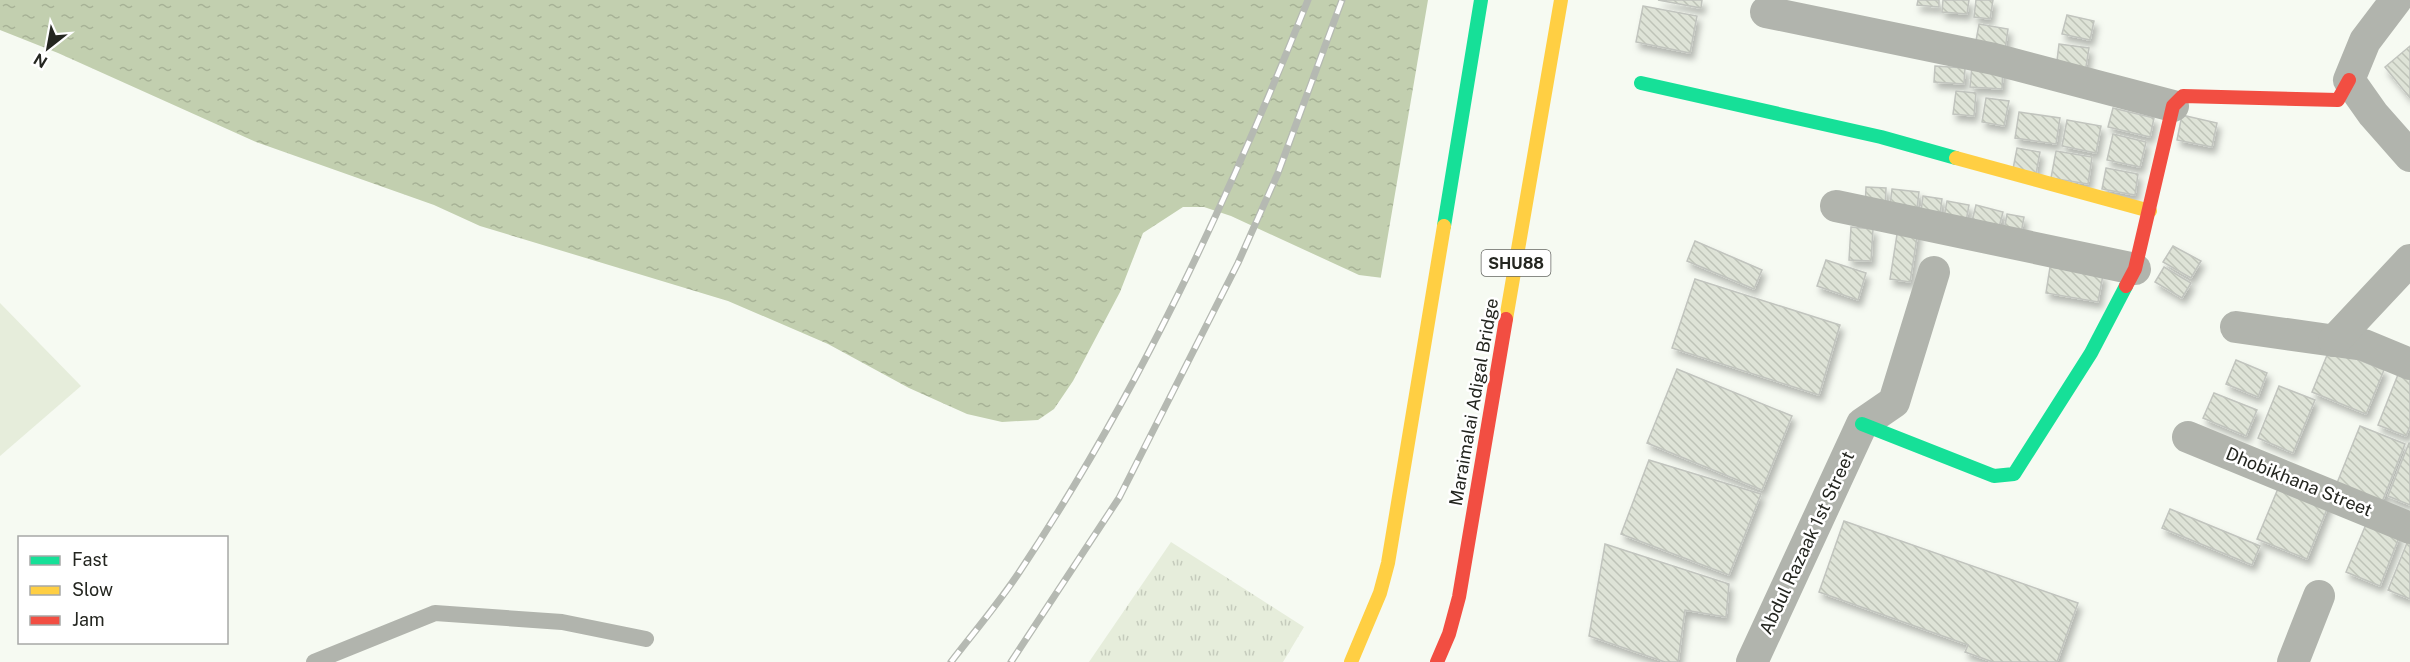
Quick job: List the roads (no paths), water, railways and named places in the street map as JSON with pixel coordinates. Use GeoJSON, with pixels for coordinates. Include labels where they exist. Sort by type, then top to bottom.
{"type":"FeatureCollection","features":[{"type":"Feature","properties":{"kind":"main road"},"geometry":{"type":"LineString","coordinates":[[1351,662],[1380,593],[1396,517],[1481,0]]}},
{"type":"Feature","properties":{"kind":"main road","name":"Maraimalai Adigal Bridge"},"geometry":{"type":"LineString","coordinates":[[1437,662],[1449,634],[1459,597],[1561,0]]}},
{"type":"Feature","properties":{"kind":"main road"},"geometry":{"type":"LineString","coordinates":[[1862,424],[1994,476],[2014,474],[2091,353],[2135,269],[2173,106],[2183,96],[2338,100],[2349,80]]}},
{"type":"Feature","properties":{"kind":"main road"},"geometry":{"type":"LineString","coordinates":[[1641,83],[1881,137],[2150,211]]}},
{"type":"Feature","properties":{"kind":"street"},"geometry":{"type":"LineString","coordinates":[[2396,0],[2365,41],[2349,80],[2373,114],[2410,156]]}},
{"type":"Feature","properties":{"kind":"street"},"geometry":{"type":"LineString","coordinates":[[1766,12],[1994,59],[2173,106]]}},
{"type":"Feature","properties":{"kind":"street"},"geometry":{"type":"LineString","coordinates":[[1836,206],[2135,269]]}},
{"type":"Feature","properties":{"kind":"street"},"geometry":{"type":"LineString","coordinates":[[2334,341],[2410,260]]}},
{"type":"Feature","properties":{"kind":"street"},"geometry":{"type":"LineString","coordinates":[[1862,424],[1894,402],[1934,272]]}},
{"type":"Feature","properties":{"kind":"street"},"geometry":{"type":"LineString","coordinates":[[2236,327],[2364,345],[2410,364]]}},
{"type":"Feature","properties":{"kind":"street","name":"Abdul Razaak 1st Street"},"geometry":{"type":"LineString","coordinates":[[1752,662],[1862,424]]}},
{"type":"Feature","properties":{"kind":"street","name":"Dhobikhana Street"},"geometry":{"type":"LineString","coordinates":[[2188,437],[2410,528]]}},
{"type":"Feature","properties":{"kind":"street"},"geometry":{"type":"LineString","coordinates":[[2293,662],[2319,596]]}},
{"type":"Feature","properties":{"kind":"lane"},"geometry":{"type":"LineString","coordinates":[[314,662],[435,613],[562,622],[646,639]]}},
{"type":"Feature","properties":{"kind":"water"},"geometry":{"type":"Polygon","coordinates":[[[0,0],[1492,0],[1391,279],[1359,275],[1231,216],[1204,207],[1183,207],[1143,233],[1120,292],[1073,381],[1054,409],[1038,420],[1002,422],[967,414],[909,388],[828,344],[728,301],[480,226],[434,205],[256,142],[58,53],[0,30],[0,0]]]}},
{"type":"Feature","properties":{"kind":"railway"},"geometry":{"type":"LineString","coordinates":[[951,662],[1020,571],[1104,435],[1142,365],[1213,221],[1308,0]]}},
{"type":"Feature","properties":{"kind":"railway"},"geometry":{"type":"LineString","coordinates":[[1011,662],[1119,498],[1238,263],[1278,173],[1342,0]]}}]}
